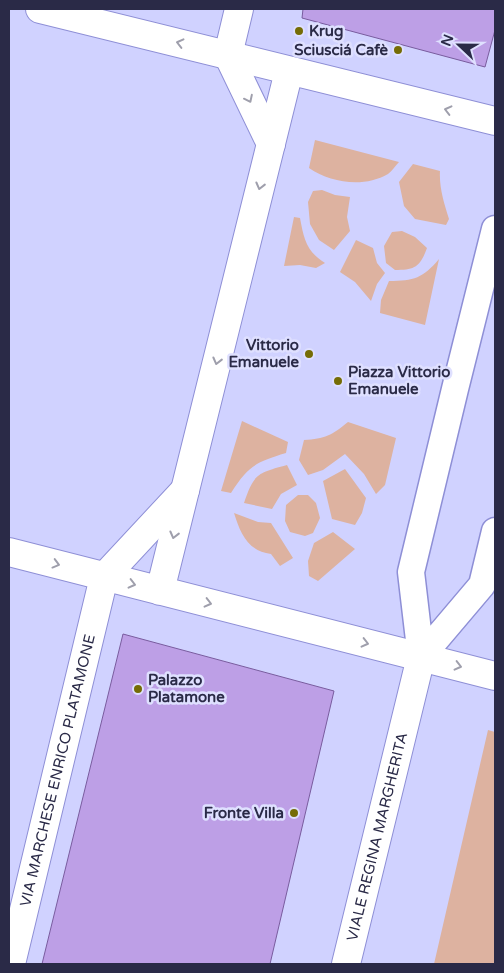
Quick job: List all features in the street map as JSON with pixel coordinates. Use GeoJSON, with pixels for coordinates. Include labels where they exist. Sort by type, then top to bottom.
{"type":"FeatureCollection","features":[{"type":"Feature","properties":{"kind":"main road"},"geometry":{"type":"LineString","coordinates":[[40,9],[495,121]]}},
{"type":"Feature","properties":{"kind":"main road"},"geometry":{"type":"LineString","coordinates":[[239,9],[228,55],[270,144]]}},
{"type":"Feature","properties":{"kind":"main road"},"geometry":{"type":"LineString","coordinates":[[160,591],[288,70]]}},
{"type":"Feature","properties":{"kind":"main road"},"geometry":{"type":"LineString","coordinates":[[104,577],[185,490]]}},
{"type":"Feature","properties":{"kind":"main road"},"geometry":{"type":"LineString","coordinates":[[9,552],[495,676]]}},
{"type":"Feature","properties":{"kind":"main road","name":"VIA MARCHESE ENRICO PLATAMONE"},"geometry":{"type":"LineString","coordinates":[[11,964],[104,577]]}},
{"type":"Feature","properties":{"kind":"main road","name":"VIALE REGINA MARGHERITA"},"geometry":{"type":"LineString","coordinates":[[346,964],[421,657]]}},
{"type":"Feature","properties":{"kind":"street"},"geometry":{"type":"LineString","coordinates":[[421,657],[411,572],[495,229]]}},
{"type":"Feature","properties":{"kind":"street"},"geometry":{"type":"LineString","coordinates":[[421,657],[482,585],[495,531]]}},
{"type":"Feature","properties":{"kind":"shaded area"},"geometry":{"type":"Polygon","coordinates":[[[315,140],[399,162],[388,174],[369,181],[348,182],[337,180],[309,168],[315,140]]]}},
{"type":"Feature","properties":{"kind":"shaded area"},"geometry":{"type":"Polygon","coordinates":[[[413,164],[440,171],[441,189],[449,219],[446,225],[415,219],[404,206],[399,182],[413,164]]]}},
{"type":"Feature","properties":{"kind":"shaded area"},"geometry":{"type":"Polygon","coordinates":[[[322,190],[335,195],[350,197],[347,217],[350,231],[334,250],[319,240],[310,224],[308,202],[313,191],[322,190]]]}},
{"type":"Feature","properties":{"kind":"shaded area"},"geometry":{"type":"Polygon","coordinates":[[[294,217],[300,218],[310,249],[325,263],[316,268],[300,265],[284,266],[294,217]]]}},
{"type":"Feature","properties":{"kind":"shaded area"},"geometry":{"type":"Polygon","coordinates":[[[402,231],[415,237],[427,248],[416,266],[395,270],[386,263],[384,246],[392,232],[402,231]]]}},
{"type":"Feature","properties":{"kind":"shaded area"},"geometry":{"type":"Polygon","coordinates":[[[356,240],[373,248],[377,263],[385,273],[377,284],[371,301],[355,282],[340,272],[356,240]]]}},
{"type":"Feature","properties":{"kind":"shaded area"},"geometry":{"type":"Polygon","coordinates":[[[439,259],[425,325],[380,313],[381,300],[389,281],[417,277],[428,270],[439,259]]]}},
{"type":"Feature","properties":{"kind":"shaded area"},"geometry":{"type":"Polygon","coordinates":[[[242,421],[288,442],[286,453],[267,459],[254,466],[231,493],[221,491],[242,421]]]}},
{"type":"Feature","properties":{"kind":"shaded area"},"geometry":{"type":"Polygon","coordinates":[[[348,422],[396,438],[385,485],[376,494],[364,474],[345,454],[323,470],[308,475],[299,460],[304,440],[328,436],[348,422]]]}},
{"type":"Feature","properties":{"kind":"shaded area"},"geometry":{"type":"Polygon","coordinates":[[[287,465],[297,485],[281,494],[272,509],[244,503],[254,480],[258,476],[269,470],[287,465]]]}},
{"type":"Feature","properties":{"kind":"shaded area"},"geometry":{"type":"Polygon","coordinates":[[[345,469],[366,498],[362,513],[355,525],[332,519],[323,481],[345,469]]]}},
{"type":"Feature","properties":{"kind":"shaded area"},"geometry":{"type":"Polygon","coordinates":[[[298,495],[308,495],[316,503],[320,518],[313,533],[305,536],[290,532],[285,521],[286,505],[298,495]]]}},
{"type":"Feature","properties":{"kind":"shaded area"},"geometry":{"type":"Polygon","coordinates":[[[234,513],[258,522],[271,523],[293,558],[280,566],[271,554],[250,545],[242,534],[234,513]]]}},
{"type":"Feature","properties":{"kind":"shaded area"},"geometry":{"type":"Polygon","coordinates":[[[333,532],[355,549],[318,581],[309,576],[308,561],[314,543],[333,532]]]}},
{"type":"Feature","properties":{"kind":"shaded area"},"geometry":{"type":"Polygon","coordinates":[[[488,730],[495,732],[495,964],[434,964],[488,730]]]}},
{"type":"Feature","properties":{"kind":"building"},"geometry":{"type":"Polygon","coordinates":[[[303,9],[495,9],[495,30],[485,67],[302,18],[303,9]]]}},
{"type":"Feature","properties":{"kind":"building"},"geometry":{"type":"Polygon","coordinates":[[[123,634],[334,691],[270,964],[42,964],[123,634]]]}},
{"type":"Feature","properties":{"kind":"place","name":"Krug"},"geometry":{"type":"Point","coordinates":[299,31]}},
{"type":"Feature","properties":{"kind":"place","name":"Sciusciá Cafè"},"geometry":{"type":"Point","coordinates":[398,50]}},
{"type":"Feature","properties":{"kind":"place","name":"Vittorio Emanuele"},"geometry":{"type":"Point","coordinates":[309,354]}},
{"type":"Feature","properties":{"kind":"place","name":"Piazza Vittorio Emanuele"},"geometry":{"type":"Point","coordinates":[338,381]}},
{"type":"Feature","properties":{"kind":"place","name":"Palazzo Platamone"},"geometry":{"type":"Point","coordinates":[138,689]}},
{"type":"Feature","properties":{"kind":"place","name":"Fronte Villa"},"geometry":{"type":"Point","coordinates":[294,813]}}]}
